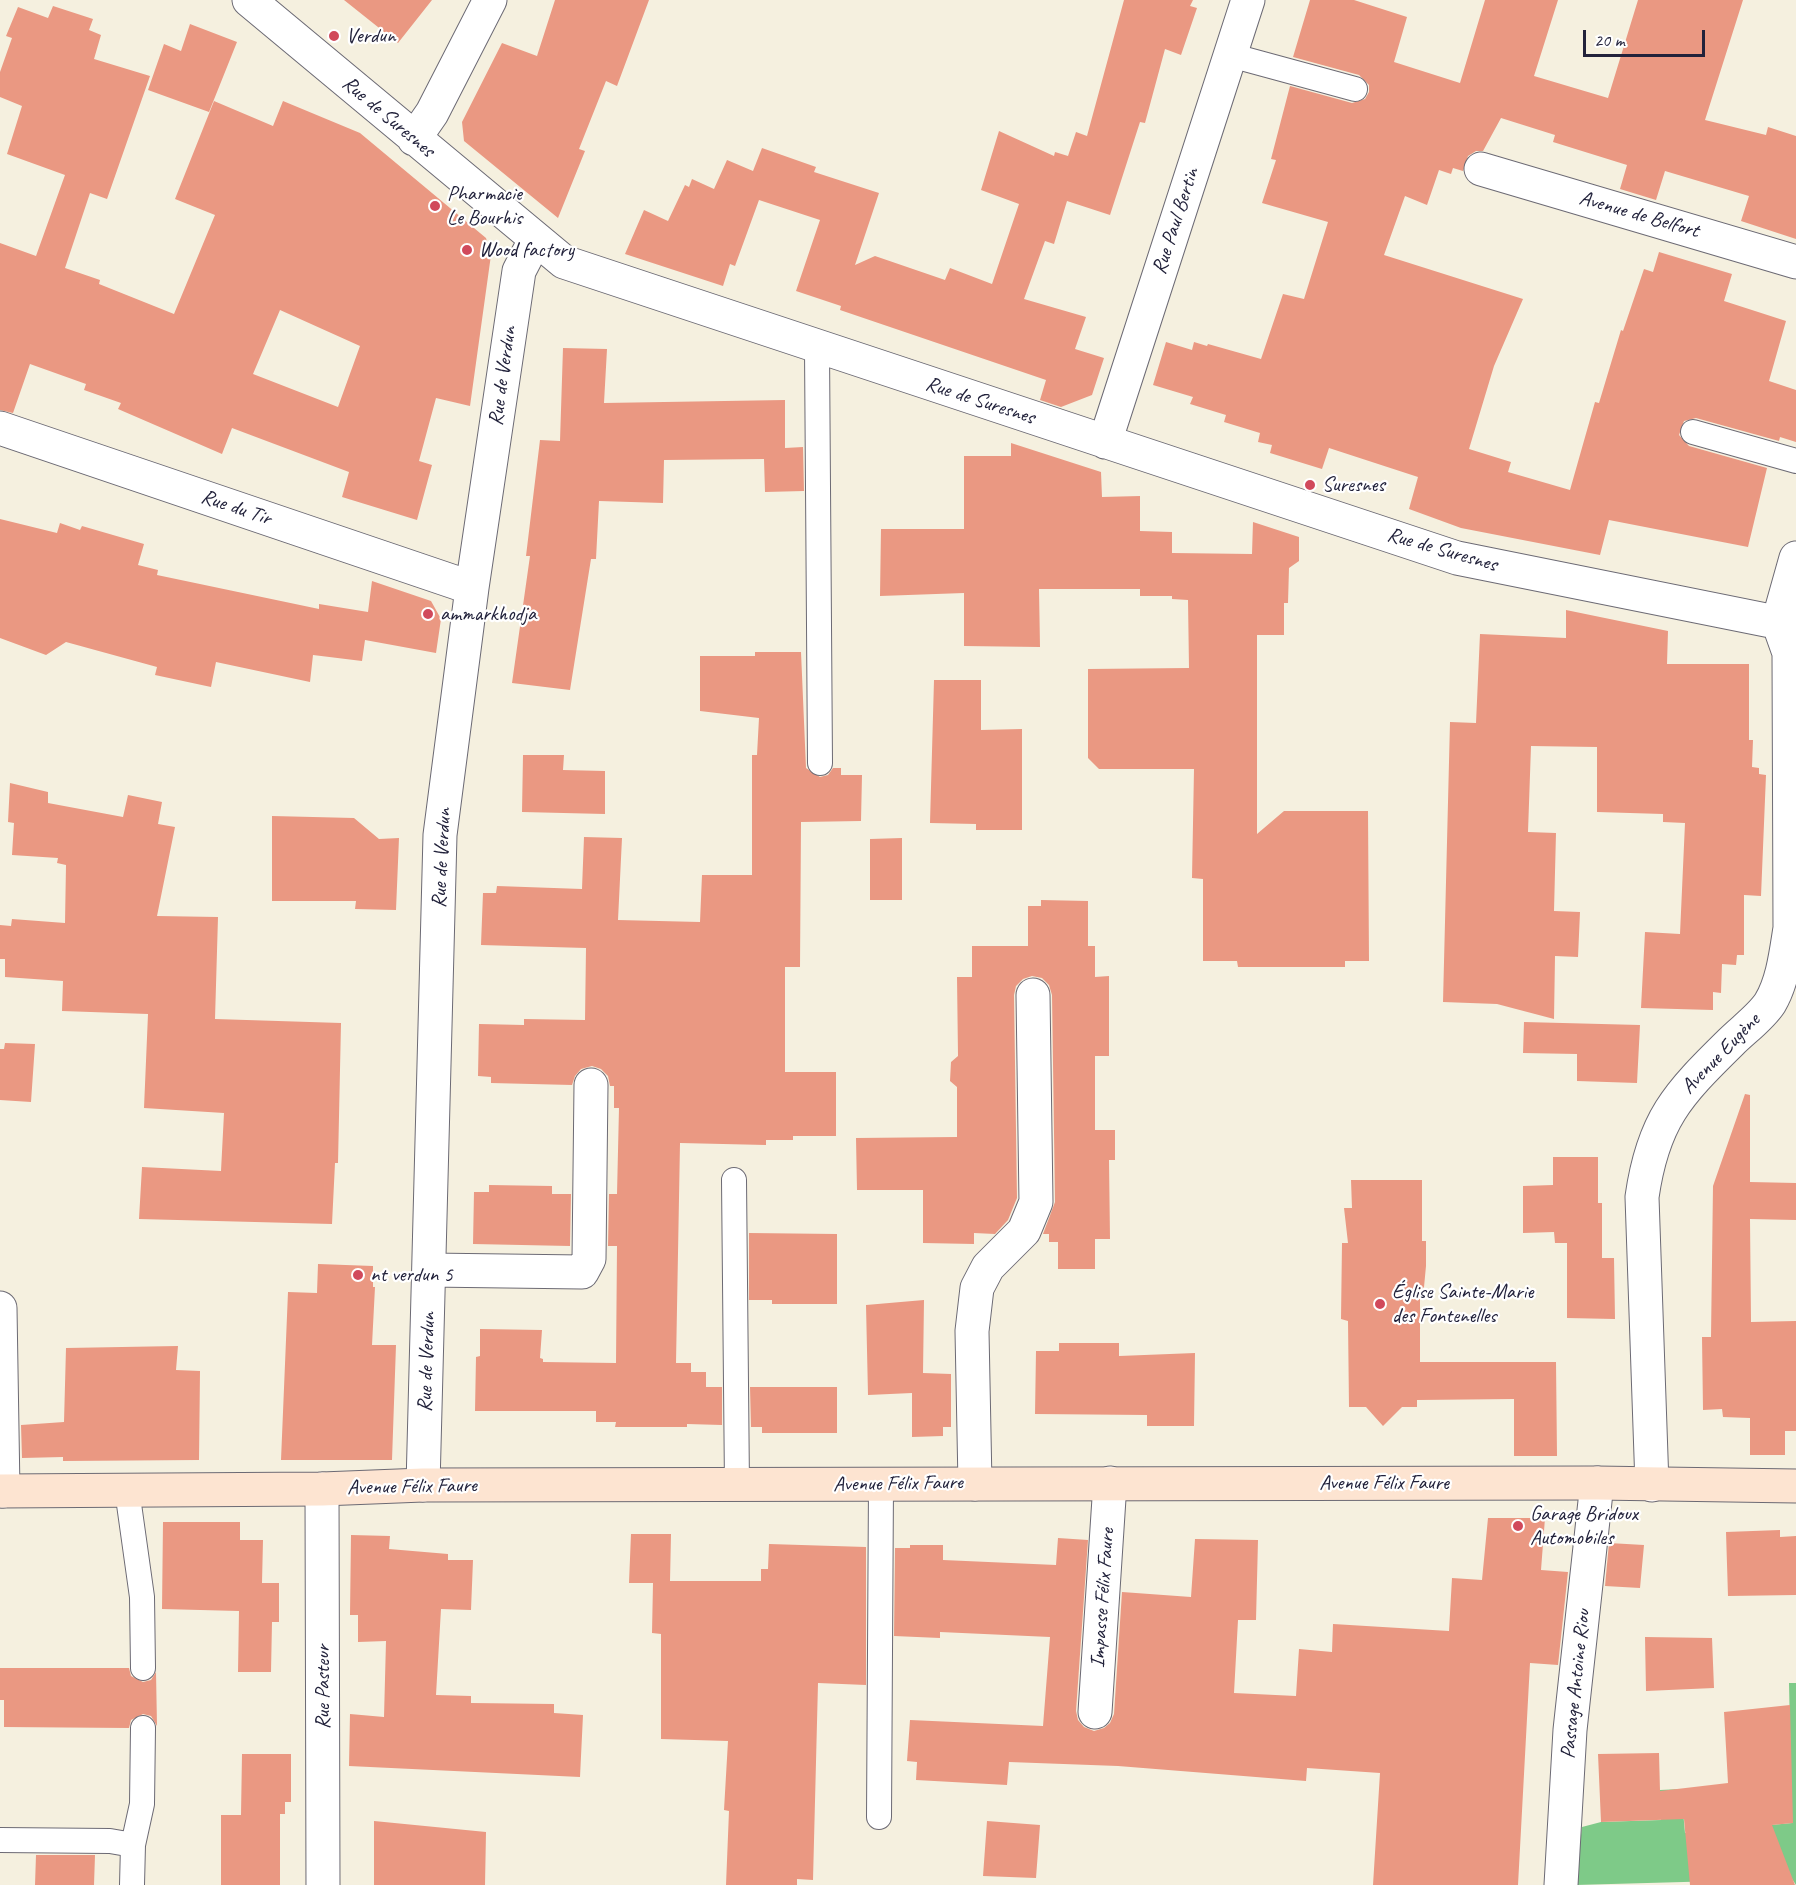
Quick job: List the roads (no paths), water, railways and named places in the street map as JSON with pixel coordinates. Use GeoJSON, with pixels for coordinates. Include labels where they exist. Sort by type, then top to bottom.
{"type":"FeatureCollection","features":[{"type":"Feature","properties":{"kind":"street","name":"Rue de Suresnes"},"geometry":{"type":"LineString","coordinates":[[249,0],[564,262],[818,349],[1457,558],[1787,624]]}},
{"type":"Feature","properties":{"kind":"street"},"geometry":{"type":"LineString","coordinates":[[414,139],[432,112],[490,0]]}},
{"type":"Feature","properties":{"kind":"street","name":"Rue Paul Bertin"},"geometry":{"type":"LineString","coordinates":[[1105,442],[1248,0]]}},
{"type":"Feature","properties":{"kind":"street","name":"Avenue de Belfort"},"geometry":{"type":"LineString","coordinates":[[1481,169],[1796,262]]}},
{"type":"Feature","properties":{"kind":"street","name":"Rue de Verdun"},"geometry":{"type":"LineString","coordinates":[[423,1485],[440,835],[472,588],[519,271],[535,240]]}},
{"type":"Feature","properties":{"kind":"street","name":"Rue du Tir"},"geometry":{"type":"LineString","coordinates":[[0,428],[472,588]]}},
{"type":"Feature","properties":{"kind":"street"},"geometry":{"type":"LineString","coordinates":[[1787,624],[1796,558]]}},
{"type":"Feature","properties":{"kind":"street","name":"Avenue Eugène"},"geometry":{"type":"LineString","coordinates":[[1652,1485],[1642,1197],[1647,1159],[1660,1126],[1685,1087],[1770,1004],[1784,965],[1790,928],[1787,624]]}},
{"type":"Feature","properties":{"kind":"street"},"geometry":{"type":"LineString","coordinates":[[975,1484],[972,1331],[977,1288],[988,1266],[1024,1231],[1035,1202],[1033,995]]}},
{"type":"Feature","properties":{"kind":"street"},"geometry":{"type":"LineString","coordinates":[[429,1270],[582,1272],[589,1259],[591,1085]]}},
{"type":"Feature","properties":{"kind":"street"},"geometry":{"type":"LineString","coordinates":[[0,1308],[2,1491]]}},
{"type":"Feature","properties":{"kind":"street","name":"Avenue Félix Faure"},"geometry":{"type":"LineString","coordinates":[[2,1491],[322,1489],[423,1485],[1597,1483],[1796,1486]]}},
{"type":"Feature","properties":{"kind":"street","name":"Passage Antoine Riou"},"geometry":{"type":"LineString","coordinates":[[1561,1885],[1570,1730],[1597,1483]]}},
{"type":"Feature","properties":{"kind":"street","name":"Impasse Félix Faure"},"geometry":{"type":"LineString","coordinates":[[1095,1712],[1110,1484]]}},
{"type":"Feature","properties":{"kind":"street","name":"Rue Pasteur"},"geometry":{"type":"LineString","coordinates":[[322,1489],[323,1885]]}},
{"type":"Feature","properties":{"kind":"lane"},"geometry":{"type":"LineString","coordinates":[[1230,55],[1355,89]]}},
{"type":"Feature","properties":{"kind":"lane"},"geometry":{"type":"LineString","coordinates":[[818,349],[820,763]]}},
{"type":"Feature","properties":{"kind":"lane"},"geometry":{"type":"LineString","coordinates":[[1693,432],[1796,461]]}},
{"type":"Feature","properties":{"kind":"lane"},"geometry":{"type":"LineString","coordinates":[[734,1180],[737,1486]]}},
{"type":"Feature","properties":{"kind":"lane"},"geometry":{"type":"LineString","coordinates":[[879,1817],[880,1485]]}},
{"type":"Feature","properties":{"kind":"lane"},"geometry":{"type":"LineString","coordinates":[[127,1490],[142,1597],[143,1668]]}},
{"type":"Feature","properties":{"kind":"lane"},"geometry":{"type":"LineString","coordinates":[[132,1885],[133,1845],[142,1804],[143,1728]]}},
{"type":"Feature","properties":{"kind":"lane"},"geometry":{"type":"LineString","coordinates":[[0,1840],[111,1841],[133,1845]]}},
{"type":"Feature","properties":{"kind":"place","name":"Verdun"},"geometry":{"type":"Point","coordinates":[334,36]}},
{"type":"Feature","properties":{"kind":"place","name":"Pharmacie Le Bourhis"},"geometry":{"type":"Point","coordinates":[435,206]}},
{"type":"Feature","properties":{"kind":"place","name":"Wood factory"},"geometry":{"type":"Point","coordinates":[467,250]}},
{"type":"Feature","properties":{"kind":"place","name":"Suresnes"},"geometry":{"type":"Point","coordinates":[1310,485]}},
{"type":"Feature","properties":{"kind":"place","name":"ammarkhodja"},"geometry":{"type":"Point","coordinates":[428,614]}},
{"type":"Feature","properties":{"kind":"place","name":"nt verdun 5"},"geometry":{"type":"Point","coordinates":[358,1275]}},
{"type":"Feature","properties":{"kind":"place","name":"Église Sainte-Marie des Fontenelles"},"geometry":{"type":"Point","coordinates":[1380,1304]}},
{"type":"Feature","properties":{"kind":"place","name":"Garage Bridoux Automobiles"},"geometry":{"type":"Point","coordinates":[1518,1526]}}]}
